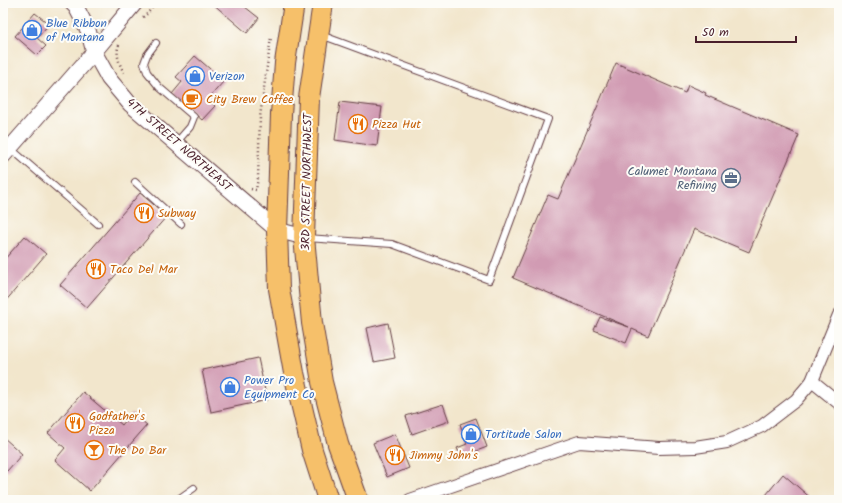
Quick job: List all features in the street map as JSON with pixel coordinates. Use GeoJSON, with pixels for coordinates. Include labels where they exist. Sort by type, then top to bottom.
{"type":"FeatureCollection","features":[{"type":"Feature","properties":{"kind":"highway"},"geometry":{"type":"LineString","coordinates":[[294,3],[285,63],[282,103],[277,230],[279,289],[294,373],[312,450],[328,500]]}},
{"type":"Feature","properties":{"kind":"highway","name":"3RD STREET NORTHWEST"},"geometry":{"type":"LineString","coordinates":[[323,3],[309,98],[304,237],[312,323],[322,382],[338,444],[358,500]]}},
{"type":"Feature","properties":{"kind":"street","name":"4TH STREET NORTHEAST"},"geometry":{"type":"LineString","coordinates":[[72,3],[76,7],[88,30],[94,52],[110,79],[130,104],[277,230],[304,237]]}},
{"type":"Feature","properties":{"kind":"street"},"geometry":{"type":"LineString","coordinates":[[6,152],[135,3]]}},
{"type":"Feature","properties":{"kind":"street"},"geometry":{"type":"LineString","coordinates":[[410,500],[579,442],[659,448],[695,447],[727,442],[762,426],[796,400],[812,380],[839,315]]}},
{"type":"Feature","properties":{"kind":"street"},"geometry":{"type":"LineString","coordinates":[[812,380],[839,403]]}},
{"type":"Feature","properties":{"kind":"lane"},"geometry":{"type":"LineString","coordinates":[[304,237],[392,244],[489,280],[548,120],[318,34]]}},
{"type":"Feature","properties":{"kind":"lane"},"geometry":{"type":"LineString","coordinates":[[156,44],[147,55],[144,63],[147,72],[160,87],[194,117],[190,127],[176,144]]}},
{"type":"Feature","properties":{"kind":"lane"},"geometry":{"type":"LineString","coordinates":[[6,152],[98,224]]}},
{"type":"Feature","properties":{"kind":"lane"},"geometry":{"type":"LineString","coordinates":[[135,182],[181,224]]}},
{"type":"Feature","properties":{"kind":"lane"},"geometry":{"type":"LineString","coordinates":[[177,500],[194,488]]}},
{"type":"Feature","properties":{"kind":"path"},"geometry":{"type":"LineString","coordinates":[[256,190],[258,178],[260,117],[271,33]]}},
{"type":"Feature","properties":{"kind":"building"},"geometry":{"type":"Polygon","coordinates":[[[212,3],[240,3],[259,18],[247,33],[212,3]]]}},
{"type":"Feature","properties":{"kind":"building"},"geometry":{"type":"Polygon","coordinates":[[[35,13],[49,24],[37,38],[46,46],[37,55],[15,36],[35,13]]]}},
{"type":"Feature","properties":{"kind":"building"},"geometry":{"type":"Polygon","coordinates":[[[195,56],[224,81],[208,99],[215,106],[202,120],[172,94],[182,82],[176,77],[195,56]]]}},
{"type":"Feature","properties":{"kind":"building"},"geometry":{"type":"Polygon","coordinates":[[[616,63],[685,93],[688,85],[706,93],[705,95],[799,135],[749,252],[694,229],[648,336],[632,329],[626,343],[594,330],[600,317],[629,327],[513,278],[548,195],[558,199],[616,63]]]}},
{"type":"Feature","properties":{"kind":"building","name":"Pizza Hut"},"geometry":{"type":"Polygon","coordinates":[[[340,102],[382,107],[377,146],[335,140],[340,102]]]}},
{"type":"Feature","properties":{"kind":"building"},"geometry":{"type":"Polygon","coordinates":[[[140,193],[167,216],[87,308],[60,285],[140,193]]]}},
{"type":"Feature","properties":{"kind":"building"},"geometry":{"type":"Polygon","coordinates":[[[25,236],[46,254],[3,304],[3,261],[25,236]]]}},
{"type":"Feature","properties":{"kind":"building"},"geometry":{"type":"Polygon","coordinates":[[[388,323],[395,358],[374,362],[367,328],[388,323]]]}},
{"type":"Feature","properties":{"kind":"building"},"geometry":{"type":"Polygon","coordinates":[[[258,358],[267,400],[211,412],[202,370],[258,358]]]}},
{"type":"Feature","properties":{"kind":"building"},"geometry":{"type":"Polygon","coordinates":[[[83,392],[122,425],[132,413],[147,425],[90,491],[55,460],[65,448],[48,433],[83,392]]]}},
{"type":"Feature","properties":{"kind":"building"},"geometry":{"type":"Polygon","coordinates":[[[443,404],[449,421],[412,434],[406,416],[443,404]]]}},
{"type":"Feature","properties":{"kind":"building"},"geometry":{"type":"Polygon","coordinates":[[[476,418],[487,447],[461,457],[457,448],[467,444],[460,424],[476,418]]]}},
{"type":"Feature","properties":{"kind":"building"},"geometry":{"type":"Polygon","coordinates":[[[395,434],[409,468],[387,477],[373,443],[395,434]]]}},
{"type":"Feature","properties":{"kind":"building"},"geometry":{"type":"Polygon","coordinates":[[[3,437],[22,454],[7,471],[3,468],[3,437]]]}},
{"type":"Feature","properties":{"kind":"building"},"geometry":{"type":"Polygon","coordinates":[[[783,474],[813,500],[762,500],[783,474]]]}},
{"type":"Feature","properties":{"kind":"place","name":"Blue Ribbon of Montana"},"geometry":{"type":"Point","coordinates":[32,30]}},
{"type":"Feature","properties":{"kind":"place","name":"Verizon"},"geometry":{"type":"Point","coordinates":[195,76]}},
{"type":"Feature","properties":{"kind":"place","name":"City Brew Coffee"},"geometry":{"type":"Point","coordinates":[192,99]}},
{"type":"Feature","properties":{"kind":"place","name":"Pizza Hut"},"geometry":{"type":"Point","coordinates":[358,124]}},
{"type":"Feature","properties":{"kind":"place","name":"Calumet Montana Refining"},"geometry":{"type":"Point","coordinates":[731,178]}},
{"type":"Feature","properties":{"kind":"place","name":"Subway"},"geometry":{"type":"Point","coordinates":[144,213]}},
{"type":"Feature","properties":{"kind":"place","name":"Taco Del Mar"},"geometry":{"type":"Point","coordinates":[96,269]}},
{"type":"Feature","properties":{"kind":"place","name":"Power Pro Equipment Co"},"geometry":{"type":"Point","coordinates":[230,387]}},
{"type":"Feature","properties":{"kind":"place","name":"Godfather's Pizza"},"geometry":{"type":"Point","coordinates":[75,423]}},
{"type":"Feature","properties":{"kind":"place","name":"Tortitude Salon"},"geometry":{"type":"Point","coordinates":[471,434]}},
{"type":"Feature","properties":{"kind":"place","name":"The Do Bar"},"geometry":{"type":"Point","coordinates":[94,450]}},
{"type":"Feature","properties":{"kind":"place","name":"Jimmy John's"},"geometry":{"type":"Point","coordinates":[395,455]}}]}
